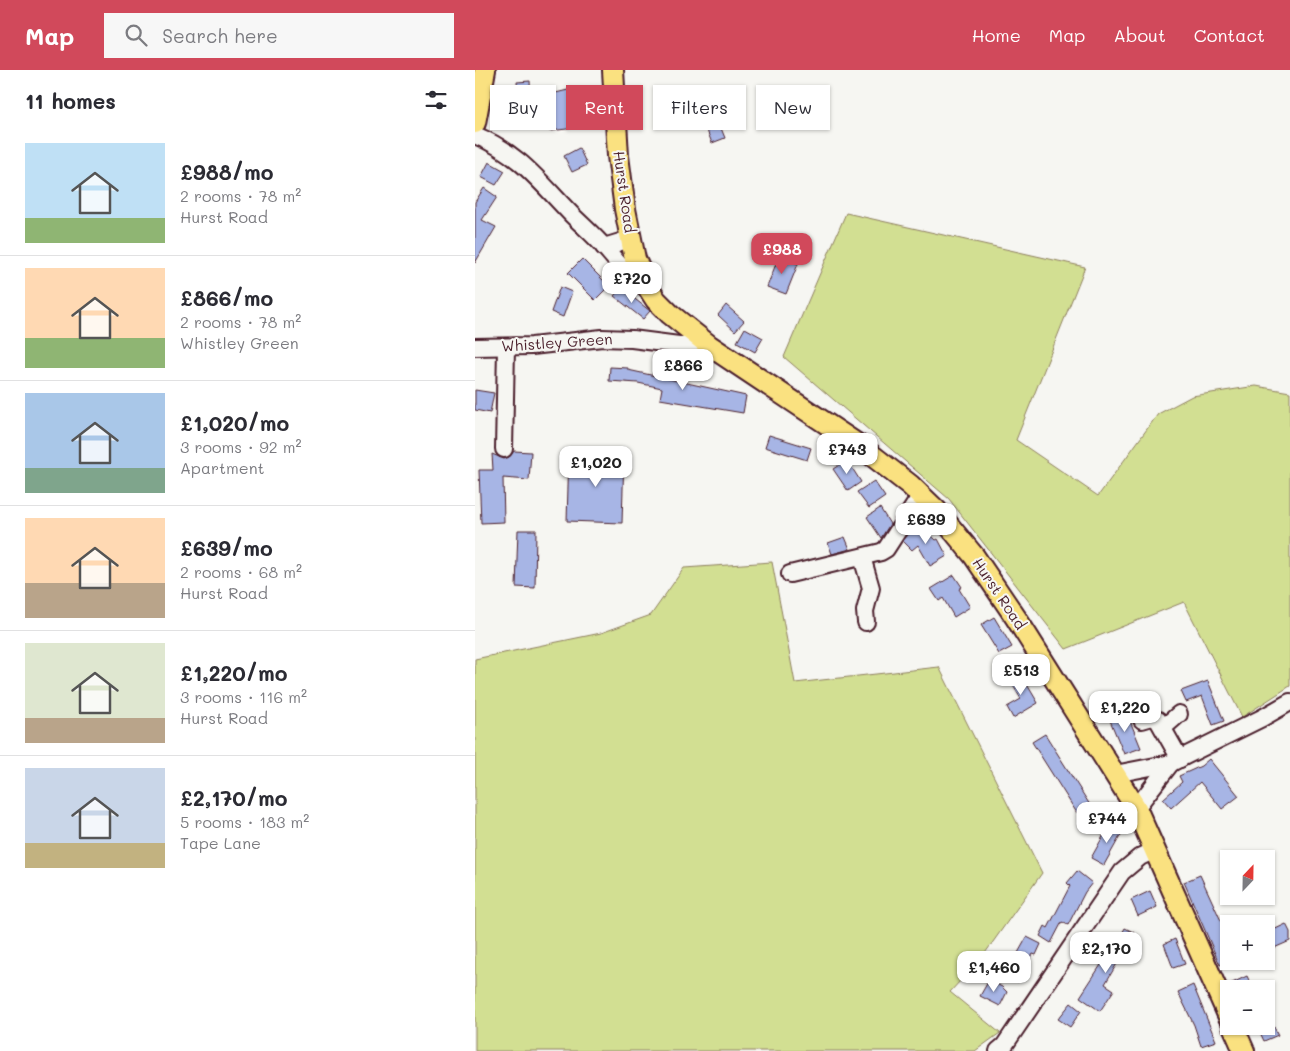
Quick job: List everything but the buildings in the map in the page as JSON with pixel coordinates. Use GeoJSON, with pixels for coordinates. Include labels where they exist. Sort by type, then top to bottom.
{"type":"FeatureCollection","features":[{"type":"Feature","properties":{"kind":"main road"},"geometry":{"type":"LineString","coordinates":[[476,114],[485,70]]}},
{"type":"Feature","properties":{"kind":"main road","name":"Hurst Road"},"geometry":{"type":"LineString","coordinates":[[613,70],[619,156],[630,240],[641,275],[656,300],[710,346],[861,446],[921,495],[975,556],[1136,808],[1153,851],[1220,997]]}},
{"type":"Feature","properties":{"kind":"main road"},"geometry":{"type":"LineString","coordinates":[[1237,1035],[1243,1051]]}},
{"type":"Feature","properties":{"kind":"street"},"geometry":{"type":"LineString","coordinates":[[475,135],[502,147],[534,173],[624,270],[637,282],[647,286]]}},
{"type":"Feature","properties":{"kind":"street"},"geometry":{"type":"LineString","coordinates":[[604,247],[630,240]]}},
{"type":"Feature","properties":{"kind":"street"},"geometry":{"type":"LineString","coordinates":[[668,343],[679,321]]}},
{"type":"Feature","properties":{"kind":"street","name":"Whistley Green"},"geometry":{"type":"LineString","coordinates":[[475,347],[506,348],[602,338],[668,343],[702,348],[710,346]]}},
{"type":"Feature","properties":{"kind":"street"},"geometry":{"type":"LineString","coordinates":[[505,449],[506,348]]}},
{"type":"Feature","properties":{"kind":"street"},"geometry":{"type":"LineString","coordinates":[[790,574],[862,557],[886,549],[921,495]]}},
{"type":"Feature","properties":{"kind":"street"},"geometry":{"type":"LineString","coordinates":[[862,557],[871,588],[865,611],[866,622]]}},
{"type":"Feature","properties":{"kind":"street"},"geometry":{"type":"LineString","coordinates":[[1115,774],[1175,761],[1290,702]]}},
{"type":"Feature","properties":{"kind":"street"},"geometry":{"type":"LineString","coordinates":[[1163,728],[1179,714]]}},
{"type":"Feature","properties":{"kind":"street"},"geometry":{"type":"LineString","coordinates":[[1142,720],[1152,717],[1158,720],[1163,728],[1175,761]]}},
{"type":"Feature","properties":{"kind":"street"},"geometry":{"type":"LineString","coordinates":[[1136,808],[1175,761]]}},
{"type":"Feature","properties":{"kind":"street"},"geometry":{"type":"LineString","coordinates":[[998,1051],[1004,1046],[1122,872],[1140,857],[1153,851]]}},
{"type":"Feature","properties":{"kind":"green space"},"geometry":{"type":"Polygon","coordinates":[[[846,213],[1085,267],[1016,440],[1098,496],[1158,414],[1192,396],[1256,386],[1290,392],[1290,686],[1242,717],[1184,602],[1066,649],[949,499],[784,357],[846,213]]]}},
{"type":"Feature","properties":{"kind":"green space"},"geometry":{"type":"Polygon","coordinates":[[[772,562],[795,683],[939,667],[1042,873],[983,956],[950,992],[1000,1033],[975,1051],[475,1051],[475,659],[601,633],[651,615],[684,568],[772,562]]]}}]}
